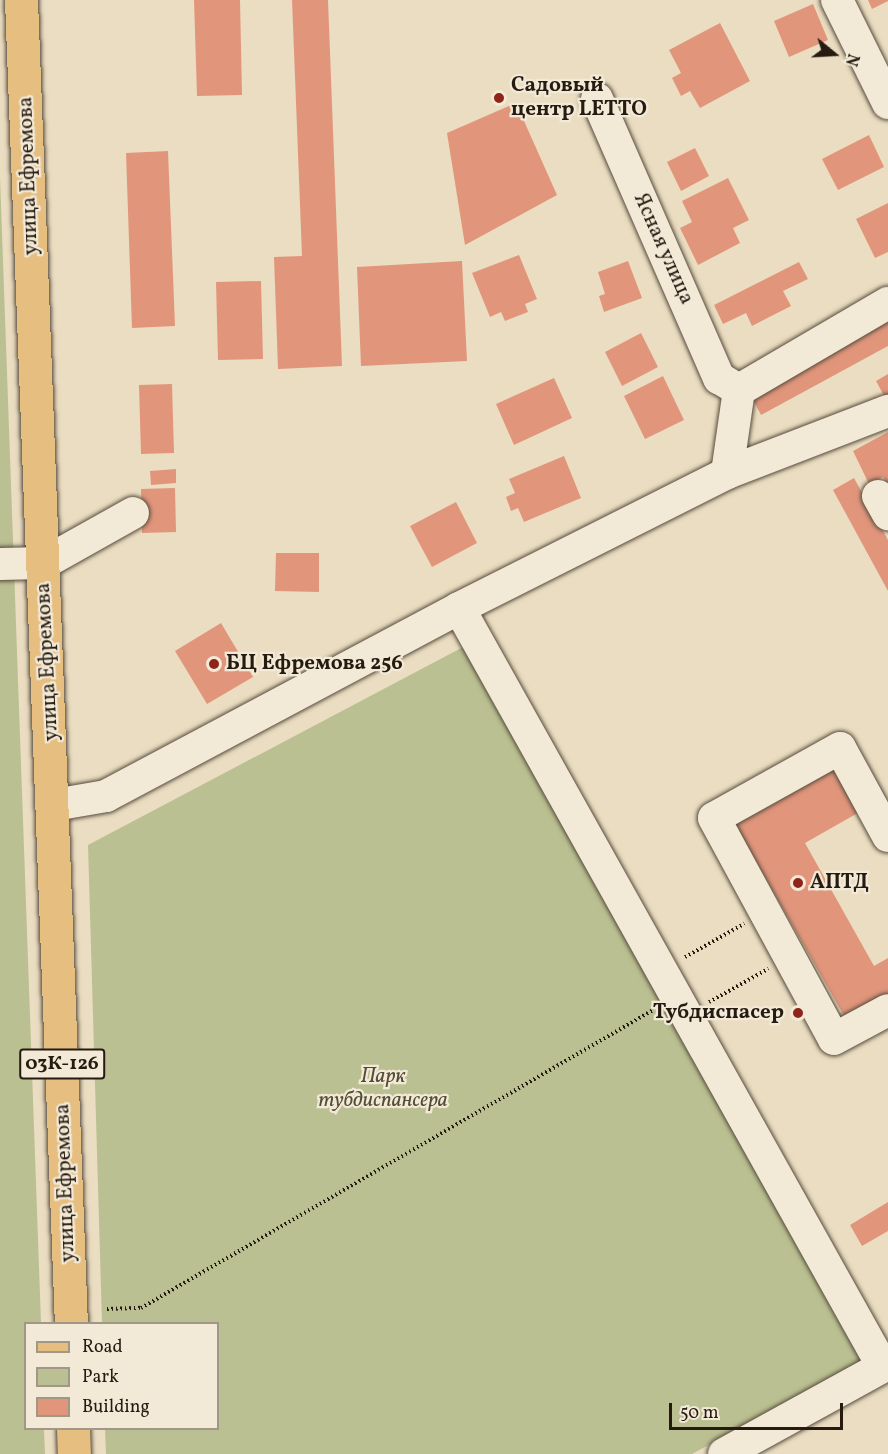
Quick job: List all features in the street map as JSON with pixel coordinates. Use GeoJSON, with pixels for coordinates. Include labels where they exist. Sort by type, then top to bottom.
{"type":"FeatureCollection","features":[{"type":"Feature","properties":{"kind":"main road","name":"улица Ефремова"},"geometry":{"type":"LineString","coordinates":[[21,0],[54,806],[71,1322]]}},
{"type":"Feature","properties":{"kind":"main road"},"geometry":{"type":"LineString","coordinates":[[74,1430],[74,1454]]}},
{"type":"Feature","properties":{"kind":"street"},"geometry":{"type":"LineString","coordinates":[[837,0],[888,103]]}},
{"type":"Feature","properties":{"kind":"street","name":"Ясная улица"},"geometry":{"type":"LineString","coordinates":[[597,99],[719,378],[739,390]]}},
{"type":"Feature","properties":{"kind":"street"},"geometry":{"type":"LineString","coordinates":[[727,473],[739,390],[888,303]]}},
{"type":"Feature","properties":{"kind":"street"},"geometry":{"type":"LineString","coordinates":[[54,806],[106,796],[459,608],[727,473],[888,411]]}},
{"type":"Feature","properties":{"kind":"street"},"geometry":{"type":"LineString","coordinates":[[0,564],[44,563],[133,513]]}},
{"type":"Feature","properties":{"kind":"street"},"geometry":{"type":"LineString","coordinates":[[459,608],[673,995],[885,1366],[743,1450]]}},
{"type":"Feature","properties":{"kind":"street"},"geometry":{"type":"LineString","coordinates":[[888,836],[840,748],[714,818],[834,1039],[888,1010]]}},
{"type":"Feature","properties":{"kind":"path"},"geometry":{"type":"LineString","coordinates":[[107,1309],[141,1308],[673,995],[765,912]]}},
{"type":"Feature","properties":{"kind":"path"},"geometry":{"type":"LineString","coordinates":[[673,995],[789,957]]}},
{"type":"Feature","properties":{"kind":"green space"},"geometry":{"type":"Polygon","coordinates":[[[0,177],[41,1322],[24,1322],[24,1430],[44,1430],[45,1454],[0,1454],[0,177]]]}},
{"type":"Feature","properties":{"kind":"green space","name":"Парк тубдиспансера"},"geometry":{"type":"Polygon","coordinates":[[[465,646],[863,1362],[692,1454],[106,1454],[105,1430],[219,1430],[219,1322],[102,1322],[88,845],[465,646]]]}},
{"type":"Feature","properties":{"kind":"building"},"geometry":{"type":"Polygon","coordinates":[[[194,0],[240,0],[242,95],[197,96],[194,0]]]}},
{"type":"Feature","properties":{"kind":"building"},"geometry":{"type":"Polygon","coordinates":[[[292,0],[328,0],[342,366],[278,369],[274,257],[302,256],[292,0]]]}},
{"type":"Feature","properties":{"kind":"building"},"geometry":{"type":"Polygon","coordinates":[[[868,0],[888,0],[888,1],[872,9],[868,0]]]}},
{"type":"Feature","properties":{"kind":"building"},"geometry":{"type":"Polygon","coordinates":[[[813,4],[828,40],[789,57],[774,21],[813,4]]]}},
{"type":"Feature","properties":{"kind":"building"},"geometry":{"type":"Polygon","coordinates":[[[720,23],[750,81],[700,108],[690,91],[681,96],[672,78],[681,73],[669,50],[720,23]]]}},
{"type":"Feature","properties":{"kind":"building"},"geometry":{"type":"Polygon","coordinates":[[[516,103],[557,195],[465,245],[447,133],[516,103]]]}},
{"type":"Feature","properties":{"kind":"building"},"geometry":{"type":"Polygon","coordinates":[[[869,135],[884,167],[838,190],[822,159],[869,135]]]}},
{"type":"Feature","properties":{"kind":"building"},"geometry":{"type":"Polygon","coordinates":[[[695,148],[709,176],[681,191],[667,162],[695,148]]]}},
{"type":"Feature","properties":{"kind":"building"},"geometry":{"type":"Polygon","coordinates":[[[168,151],[175,326],[132,328],[126,153],[168,151]]]}},
{"type":"Feature","properties":{"kind":"building"},"geometry":{"type":"Polygon","coordinates":[[[728,178],[749,220],[733,228],[740,243],[698,265],[680,228],[692,222],[682,201],[728,178]]]}},
{"type":"Feature","properties":{"kind":"building"},"geometry":{"type":"Polygon","coordinates":[[[888,203],[888,252],[875,258],[856,219],[888,203]]]}},
{"type":"Feature","properties":{"kind":"building"},"geometry":{"type":"Polygon","coordinates":[[[519,255],[537,299],[525,304],[528,312],[505,321],[501,312],[490,317],[472,273],[519,255]]]}},
{"type":"Feature","properties":{"kind":"building"},"geometry":{"type":"Polygon","coordinates":[[[462,261],[467,361],[361,366],[357,267],[462,261]]]}},
{"type":"Feature","properties":{"kind":"building"},"geometry":{"type":"Polygon","coordinates":[[[628,261],[642,298],[604,312],[599,296],[605,294],[598,272],[628,261]]]}},
{"type":"Feature","properties":{"kind":"building"},"geometry":{"type":"Polygon","coordinates":[[[799,262],[808,279],[783,291],[791,306],[752,326],[746,313],[723,324],[714,305],[799,262]]]}},
{"type":"Feature","properties":{"kind":"building"},"geometry":{"type":"Polygon","coordinates":[[[261,281],[263,359],[218,360],[216,282],[261,281]]]}},
{"type":"Feature","properties":{"kind":"building"},"geometry":{"type":"Polygon","coordinates":[[[888,316],[888,346],[761,415],[749,392],[888,316]]]}},
{"type":"Feature","properties":{"kind":"building"},"geometry":{"type":"Polygon","coordinates":[[[641,333],[658,367],[622,386],[605,352],[641,333]]]}},
{"type":"Feature","properties":{"kind":"building"},"geometry":{"type":"Polygon","coordinates":[[[888,374],[888,403],[876,381],[888,374]]]}},
{"type":"Feature","properties":{"kind":"building"},"geometry":{"type":"Polygon","coordinates":[[[663,376],[684,420],[645,439],[624,396],[663,376]]]}},
{"type":"Feature","properties":{"kind":"building"},"geometry":{"type":"Polygon","coordinates":[[[554,378],[572,418],[514,445],[496,404],[554,378]]]}},
{"type":"Feature","properties":{"kind":"building"},"geometry":{"type":"Polygon","coordinates":[[[172,384],[174,453],[141,454],[139,385],[172,384]]]}},
{"type":"Feature","properties":{"kind":"building"},"geometry":{"type":"Polygon","coordinates":[[[888,432],[888,485],[883,477],[869,484],[853,451],[888,432]]]}},
{"type":"Feature","properties":{"kind":"building"},"geometry":{"type":"Polygon","coordinates":[[[564,456],[581,498],[524,522],[518,508],[511,511],[506,497],[515,493],[509,479],[564,456]]]}},
{"type":"Feature","properties":{"kind":"building"},"geometry":{"type":"Polygon","coordinates":[[[176,469],[176,483],[151,485],[150,471],[176,469]]]}},
{"type":"Feature","properties":{"kind":"building"},"geometry":{"type":"Polygon","coordinates":[[[854,478],[888,540],[888,591],[833,490],[854,478]]]}},
{"type":"Feature","properties":{"kind":"building"},"geometry":{"type":"Polygon","coordinates":[[[175,488],[176,532],[142,533],[141,489],[175,488]]]}},
{"type":"Feature","properties":{"kind":"building"},"geometry":{"type":"Polygon","coordinates":[[[456,502],[477,543],[432,567],[410,526],[456,502]]]}},
{"type":"Feature","properties":{"kind":"building"},"geometry":{"type":"Polygon","coordinates":[[[276,553],[319,553],[319,592],[275,591],[276,553]]]}},
{"type":"Feature","properties":{"kind":"building","name":"БЦ Ефремова 256"},"geometry":{"type":"Polygon","coordinates":[[[221,623],[253,677],[207,704],[175,651],[221,623]]]}},
{"type":"Feature","properties":{"kind":"building","name":"АПТД"},"geometry":{"type":"Polygon","coordinates":[[[836,762],[863,810],[805,843],[874,966],[888,958],[888,997],[847,1021],[733,821],[836,762]]]}},
{"type":"Feature","properties":{"kind":"building"},"geometry":{"type":"Polygon","coordinates":[[[888,1202],[888,1231],[862,1246],[850,1225],[888,1202]]]}},
{"type":"Feature","properties":{"kind":"place","name":"Садовый центр LETTO"},"geometry":{"type":"Point","coordinates":[499,98]}},
{"type":"Feature","properties":{"kind":"place","name":"БЦ Ефремова 256"},"geometry":{"type":"Point","coordinates":[214,664]}},
{"type":"Feature","properties":{"kind":"place","name":"АПТД"},"geometry":{"type":"Point","coordinates":[798,883]}},
{"type":"Feature","properties":{"kind":"place","name":"Тубдиспасер"},"geometry":{"type":"Point","coordinates":[798,1013]}}]}
